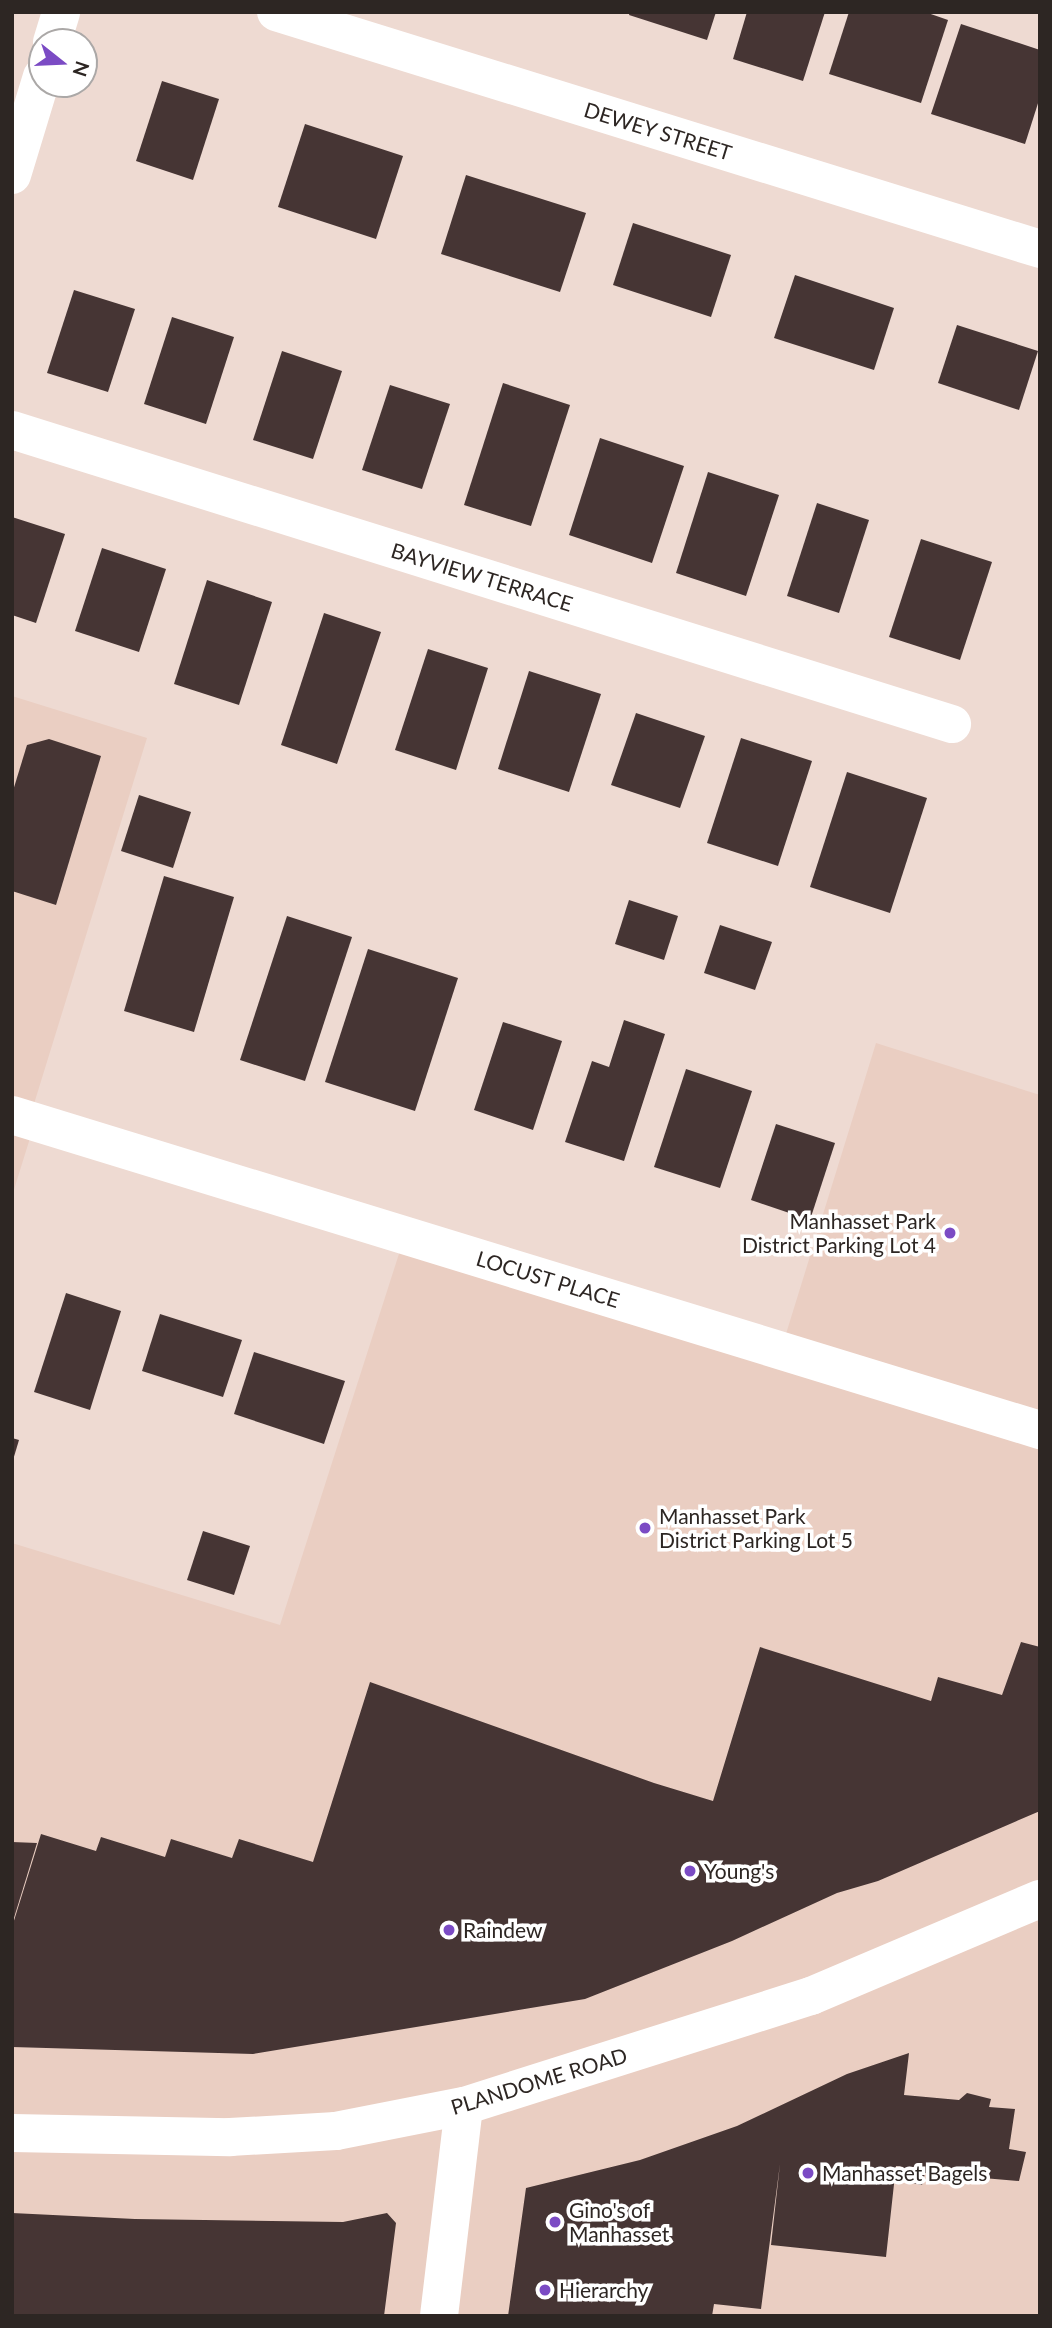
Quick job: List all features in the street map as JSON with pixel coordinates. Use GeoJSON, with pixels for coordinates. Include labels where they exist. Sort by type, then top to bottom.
{"type":"FeatureCollection","features":[{"type":"Feature","properties":{"kind":"street","name":"DEWEY STREET"},"geometry":{"type":"LineString","coordinates":[[276,12],[1040,249]]}},
{"type":"Feature","properties":{"kind":"street"},"geometry":{"type":"LineString","coordinates":[[12,175],[35,98]]}},
{"type":"Feature","properties":{"kind":"street","name":"BAYVIEW TERRACE"},"geometry":{"type":"LineString","coordinates":[[12,430],[952,724]]}},
{"type":"Feature","properties":{"kind":"street","name":"LOCUST PLACE"},"geometry":{"type":"LineString","coordinates":[[12,1101],[57,1129]]}},
{"type":"Feature","properties":{"kind":"street","name":"LOCUST PLACE"},"geometry":{"type":"LineString","coordinates":[[12,1115],[1040,1430]]}},
{"type":"Feature","properties":{"kind":"street","name":"PLANDOME ROAD"},"geometry":{"type":"LineString","coordinates":[[12,2133],[230,2137],[323,2132],[464,2106],[811,1996],[1040,1899]]}},
{"type":"Feature","properties":{"kind":"street"},"geometry":{"type":"LineString","coordinates":[[439,2316],[464,2106]]}},
{"type":"Feature","properties":{"kind":"shaded area"},"geometry":{"type":"Polygon","coordinates":[[[12,696],[147,738],[29,1120],[35,1122],[12,1196],[12,696]]]}},
{"type":"Feature","properties":{"kind":"shaded area"},"geometry":{"type":"Polygon","coordinates":[[[876,1043],[1040,1095],[1040,2316],[12,2316],[12,1543],[280,1625],[405,1235],[781,1350],[876,1043]]]}},
{"type":"Feature","properties":{"kind":"building"},"geometry":{"type":"Polygon","coordinates":[[[630,12],[716,12],[707,40],[629,15],[630,12]]]}},
{"type":"Feature","properties":{"kind":"building"},"geometry":{"type":"Polygon","coordinates":[[[747,12],[825,12],[803,81],[733,59],[747,12]]]}},
{"type":"Feature","properties":{"kind":"building"},"geometry":{"type":"Polygon","coordinates":[[[849,12],[925,12],[948,20],[921,103],[829,74],[849,12]]]}},
{"type":"Feature","properties":{"kind":"building"},"geometry":{"type":"Polygon","coordinates":[[[961,24],[1040,50],[1040,97],[1025,144],[931,114],[961,24]]]}},
{"type":"Feature","properties":{"kind":"building"},"geometry":{"type":"Polygon","coordinates":[[[162,81],[219,99],[193,180],[136,161],[162,81]]]}},
{"type":"Feature","properties":{"kind":"building"},"geometry":{"type":"Polygon","coordinates":[[[305,124],[403,156],[376,239],[278,207],[305,124]]]}},
{"type":"Feature","properties":{"kind":"building"},"geometry":{"type":"Polygon","coordinates":[[[466,175],[586,213],[560,292],[441,254],[466,175]]]}},
{"type":"Feature","properties":{"kind":"building"},"geometry":{"type":"Polygon","coordinates":[[[633,223],[731,255],[711,317],[613,285],[633,223]]]}},
{"type":"Feature","properties":{"kind":"building"},"geometry":{"type":"Polygon","coordinates":[[[795,275],[894,308],[874,370],[774,338],[795,275]]]}},
{"type":"Feature","properties":{"kind":"building"},"geometry":{"type":"Polygon","coordinates":[[[74,290],[135,309],[108,392],[47,373],[74,290]]]}},
{"type":"Feature","properties":{"kind":"building"},"geometry":{"type":"Polygon","coordinates":[[[172,317],[234,337],[206,424],[144,404],[172,317]]]}},
{"type":"Feature","properties":{"kind":"building"},"geometry":{"type":"Polygon","coordinates":[[[957,325],[1038,351],[1019,410],[938,383],[957,325]]]}},
{"type":"Feature","properties":{"kind":"building"},"geometry":{"type":"Polygon","coordinates":[[[282,351],[342,371],[313,459],[253,440],[282,351]]]}},
{"type":"Feature","properties":{"kind":"building"},"geometry":{"type":"Polygon","coordinates":[[[503,383],[570,405],[531,526],[464,505],[503,383]]]}},
{"type":"Feature","properties":{"kind":"building"},"geometry":{"type":"Polygon","coordinates":[[[390,385],[450,404],[422,489],[362,470],[390,385]]]}},
{"type":"Feature","properties":{"kind":"building"},"geometry":{"type":"Polygon","coordinates":[[[600,438],[684,466],[652,563],[569,535],[600,438]]]}},
{"type":"Feature","properties":{"kind":"building"},"geometry":{"type":"Polygon","coordinates":[[[708,472],[779,495],[746,596],[676,573],[708,472]]]}},
{"type":"Feature","properties":{"kind":"building"},"geometry":{"type":"Polygon","coordinates":[[[817,503],[869,520],[839,613],[787,596],[817,503]]]}},
{"type":"Feature","properties":{"kind":"building"},"geometry":{"type":"Polygon","coordinates":[[[12,517],[65,534],[36,623],[12,615],[12,517]]]}},
{"type":"Feature","properties":{"kind":"building"},"geometry":{"type":"Polygon","coordinates":[[[921,539],[992,562],[960,660],[889,637],[921,539]]]}},
{"type":"Feature","properties":{"kind":"building"},"geometry":{"type":"Polygon","coordinates":[[[102,548],[166,569],[139,652],[75,631],[102,548]]]}},
{"type":"Feature","properties":{"kind":"building"},"geometry":{"type":"Polygon","coordinates":[[[207,580],[272,602],[239,705],[174,684],[207,580]]]}},
{"type":"Feature","properties":{"kind":"building"},"geometry":{"type":"Polygon","coordinates":[[[324,613],[381,632],[337,764],[281,745],[324,613]]]}},
{"type":"Feature","properties":{"kind":"building"},"geometry":{"type":"Polygon","coordinates":[[[428,649],[488,668],[456,770],[395,750],[428,649]]]}},
{"type":"Feature","properties":{"kind":"building"},"geometry":{"type":"Polygon","coordinates":[[[529,671],[601,694],[569,792],[498,769],[529,671]]]}},
{"type":"Feature","properties":{"kind":"building"},"geometry":{"type":"Polygon","coordinates":[[[636,713],[705,736],[680,808],[611,785],[636,713]]]}},
{"type":"Feature","properties":{"kind":"building"},"geometry":{"type":"Polygon","coordinates":[[[741,738],[812,761],[778,866],[707,843],[741,738]]]}},
{"type":"Feature","properties":{"kind":"building"},"geometry":{"type":"Polygon","coordinates":[[[49,739],[101,756],[56,905],[12,891],[12,794],[27,745],[49,739]]]}},
{"type":"Feature","properties":{"kind":"building"},"geometry":{"type":"Polygon","coordinates":[[[847,772],[927,798],[890,913],[810,887],[847,772]]]}},
{"type":"Feature","properties":{"kind":"building"},"geometry":{"type":"Polygon","coordinates":[[[139,795],[191,812],[173,868],[121,851],[139,795]]]}},
{"type":"Feature","properties":{"kind":"building"},"geometry":{"type":"Polygon","coordinates":[[[164,876],[234,897],[194,1032],[124,1011],[164,876]]]}},
{"type":"Feature","properties":{"kind":"building"},"geometry":{"type":"Polygon","coordinates":[[[629,900],[678,916],[664,960],[615,944],[629,900]]]}},
{"type":"Feature","properties":{"kind":"building"},"geometry":{"type":"Polygon","coordinates":[[[287,916],[352,937],[305,1081],[240,1060],[287,916]]]}},
{"type":"Feature","properties":{"kind":"building"},"geometry":{"type":"Polygon","coordinates":[[[720,925],[772,942],[755,990],[704,973],[720,925]]]}},
{"type":"Feature","properties":{"kind":"building"},"geometry":{"type":"Polygon","coordinates":[[[368,949],[458,978],[415,1111],[325,1082],[368,949]]]}},
{"type":"Feature","properties":{"kind":"building"},"geometry":{"type":"Polygon","coordinates":[[[624,1020],[665,1034],[624,1161],[565,1142],[592,1061],[609,1067],[624,1020]]]}},
{"type":"Feature","properties":{"kind":"building"},"geometry":{"type":"Polygon","coordinates":[[[503,1022],[562,1041],[533,1130],[474,1110],[503,1022]]]}},
{"type":"Feature","properties":{"kind":"building"},"geometry":{"type":"Polygon","coordinates":[[[686,1069],[752,1091],[720,1188],[654,1167],[686,1069]]]}},
{"type":"Feature","properties":{"kind":"building"},"geometry":{"type":"Polygon","coordinates":[[[776,1124],[835,1143],[810,1220],[751,1200],[776,1124]]]}},
{"type":"Feature","properties":{"kind":"building"},"geometry":{"type":"Polygon","coordinates":[[[66,1293],[121,1311],[90,1410],[34,1392],[66,1293]]]}},
{"type":"Feature","properties":{"kind":"building"},"geometry":{"type":"Polygon","coordinates":[[[160,1314],[242,1340],[223,1397],[142,1371],[160,1314]]]}},
{"type":"Feature","properties":{"kind":"building"},"geometry":{"type":"Polygon","coordinates":[[[254,1352],[345,1381],[324,1444],[234,1414],[254,1352]]]}},
{"type":"Feature","properties":{"kind":"building"},"geometry":{"type":"Polygon","coordinates":[[[12,1438],[19,1440],[13,1460],[12,1460],[12,1438]]]}},
{"type":"Feature","properties":{"kind":"building"},"geometry":{"type":"Polygon","coordinates":[[[203,1531],[250,1546],[234,1595],[187,1580],[203,1531]]]}},
{"type":"Feature","properties":{"kind":"building"},"geometry":{"type":"Polygon","coordinates":[[[1021,1642],[1040,1647],[1040,1811],[878,1881],[837,1893],[732,1941],[585,1999],[253,2054],[12,2047],[12,1927],[41,1834],[96,1851],[101,1837],[165,1857],[171,1839],[232,1858],[239,1839],[313,1862],[370,1682],[654,1783],[713,1801],[760,1647],[931,1701],[938,1677],[1002,1695],[1021,1642]]]}},
{"type":"Feature","properties":{"kind":"building"},"geometry":{"type":"Polygon","coordinates":[[[12,1842],[37,1843],[13,1921],[12,1921],[12,1842]]]}},
{"type":"Feature","properties":{"kind":"building"},"geometry":{"type":"Polygon","coordinates":[[[909,2053],[904,2095],[959,2100],[967,2093],[991,2099],[989,2107],[1015,2109],[1009,2149],[1026,2152],[1019,2181],[925,2173],[922,2185],[902,2181],[903,2167],[896,2166],[886,2257],[771,2245],[780,2164],[761,2309],[714,2304],[712,2316],[508,2316],[526,2188],[640,2160],[737,2126],[847,2074],[909,2053]]]}},
{"type":"Feature","properties":{"kind":"building"},"geometry":{"type":"Polygon","coordinates":[[[12,2213],[135,2219],[343,2222],[387,2213],[396,2223],[384,2316],[12,2316],[12,2213]]]}},
{"type":"Feature","properties":{"kind":"place","name":"Manhasset Park District Parking Lot 4"},"geometry":{"type":"Point","coordinates":[950,1233]}},
{"type":"Feature","properties":{"kind":"place","name":"Manhasset Park District Parking Lot 5"},"geometry":{"type":"Point","coordinates":[645,1528]}},
{"type":"Feature","properties":{"kind":"place","name":"Young's"},"geometry":{"type":"Point","coordinates":[690,1871]}},
{"type":"Feature","properties":{"kind":"place","name":"Raindew"},"geometry":{"type":"Point","coordinates":[449,1930]}},
{"type":"Feature","properties":{"kind":"place","name":"Manhasset Bagels"},"geometry":{"type":"Point","coordinates":[808,2173]}},
{"type":"Feature","properties":{"kind":"place","name":"Gino's of Manhasset"},"geometry":{"type":"Point","coordinates":[555,2222]}},
{"type":"Feature","properties":{"kind":"place","name":"Hierarchy"},"geometry":{"type":"Point","coordinates":[545,2290]}}]}
